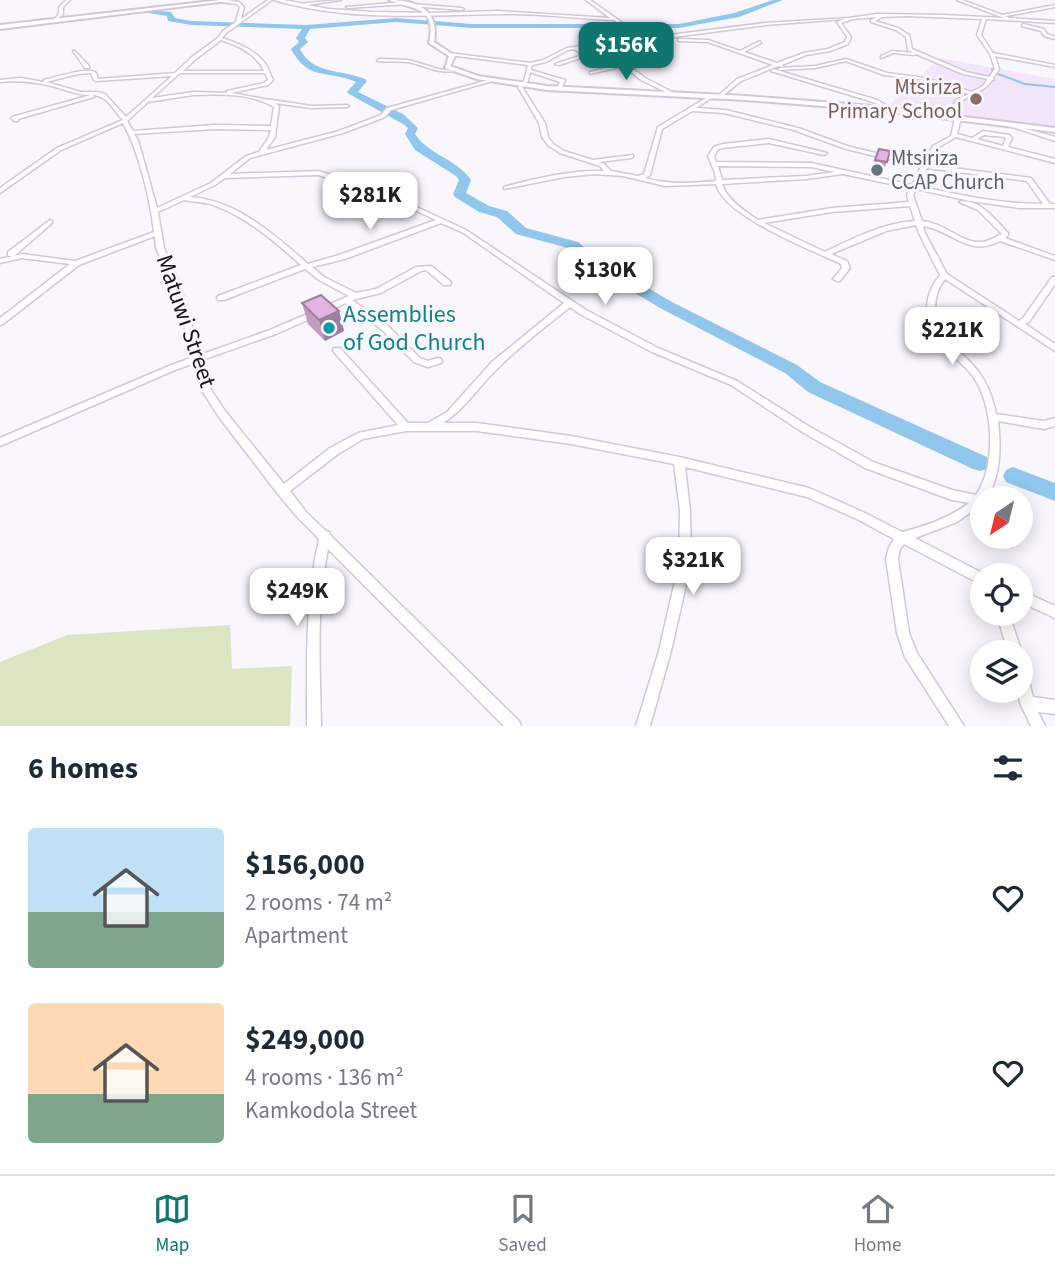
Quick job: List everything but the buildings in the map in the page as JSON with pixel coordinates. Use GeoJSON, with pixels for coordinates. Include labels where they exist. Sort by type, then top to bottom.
{"type":"FeatureCollection","features":[{"type":"Feature","properties":{"kind":"main road"},"geometry":{"type":"LineString","coordinates":[[0,27],[233,0]]}},
{"type":"Feature","properties":{"kind":"street"},"geometry":{"type":"LineString","coordinates":[[53,21],[61,15],[61,7],[68,0]]}},
{"type":"Feature","properties":{"kind":"street"},"geometry":{"type":"LineString","coordinates":[[0,191],[59,149],[125,120],[220,39],[224,32],[271,0]]}},
{"type":"Feature","properties":{"kind":"street"},"geometry":{"type":"LineString","coordinates":[[276,0],[332,10],[431,15],[502,13]]}},
{"type":"Feature","properties":{"kind":"street"},"geometry":{"type":"LineString","coordinates":[[303,5],[339,0]]}},
{"type":"Feature","properties":{"kind":"street"},"geometry":{"type":"LineString","coordinates":[[391,0],[502,13],[613,19]]}},
{"type":"Feature","properties":{"kind":"street"},"geometry":{"type":"LineString","coordinates":[[588,0],[623,24],[629,33],[647,39]]}},
{"type":"Feature","properties":{"kind":"street"},"geometry":{"type":"LineString","coordinates":[[959,0],[1043,30],[1045,35],[1055,38]]}},
{"type":"Feature","properties":{"kind":"street"},"geometry":{"type":"LineString","coordinates":[[222,1],[239,4],[243,11],[239,23]]}},
{"type":"Feature","properties":{"kind":"street"},"geometry":{"type":"LineString","coordinates":[[332,10],[408,4],[431,15],[434,21],[431,43],[449,54],[530,64],[575,48],[816,18],[883,15],[1055,22]]}},
{"type":"Feature","properties":{"kind":"street"},"geometry":{"type":"LineString","coordinates":[[1001,16],[1055,6]]}},
{"type":"Feature","properties":{"kind":"street"},"geometry":{"type":"LineString","coordinates":[[1038,10],[1055,15]]}},
{"type":"Feature","properties":{"kind":"street"},"geometry":{"type":"LineString","coordinates":[[883,15],[872,21],[903,32],[908,36],[910,50],[965,73],[992,79]]}},
{"type":"Feature","properties":{"kind":"street"},"geometry":{"type":"LineString","coordinates":[[720,97],[736,82],[805,54],[828,50],[849,42],[839,22],[847,18]]}},
{"type":"Feature","properties":{"kind":"street"},"geometry":{"type":"LineString","coordinates":[[955,135],[954,117],[958,101],[985,87],[997,69],[992,54],[979,35],[984,19]]}},
{"type":"Feature","properties":{"kind":"street"},"geometry":{"type":"LineString","coordinates":[[663,36],[673,41]]}},
{"type":"Feature","properties":{"kind":"street"},"geometry":{"type":"LineString","coordinates":[[220,39],[239,46],[257,58],[271,80],[269,83],[224,93]]}},
{"type":"Feature","properties":{"kind":"street"},"geometry":{"type":"LineString","coordinates":[[661,43],[701,40],[781,66]]}},
{"type":"Feature","properties":{"kind":"street"},"geometry":{"type":"LineString","coordinates":[[741,52],[760,43]]}},
{"type":"Feature","properties":{"kind":"street"},"geometry":{"type":"LineString","coordinates":[[601,45],[643,79],[670,93]]}},
{"type":"Feature","properties":{"kind":"street"},"geometry":{"type":"LineString","coordinates":[[557,64],[586,55],[575,48]]}},
{"type":"Feature","properties":{"kind":"street"},"geometry":{"type":"LineString","coordinates":[[882,57],[885,53],[897,51],[922,55]]}},
{"type":"Feature","properties":{"kind":"street"},"geometry":{"type":"LineString","coordinates":[[74,52],[87,67]]}},
{"type":"Feature","properties":{"kind":"street"},"geometry":{"type":"LineString","coordinates":[[449,54],[452,58],[447,66],[452,71]]}},
{"type":"Feature","properties":{"kind":"street"},"geometry":{"type":"LineString","coordinates":[[992,54],[1055,66]]}},
{"type":"Feature","properties":{"kind":"street"},"geometry":{"type":"LineString","coordinates":[[379,60],[409,61],[438,70],[559,89],[670,93],[891,110],[1055,130]]}},
{"type":"Feature","properties":{"kind":"street"},"geometry":{"type":"LineString","coordinates":[[771,70],[846,60],[886,74],[925,79],[972,93]]}},
{"type":"Feature","properties":{"kind":"street"},"geometry":{"type":"LineString","coordinates":[[530,64],[530,71],[520,87],[542,123],[547,141],[562,152],[607,168],[610,173]]}},
{"type":"Feature","properties":{"kind":"street"},"geometry":{"type":"LineString","coordinates":[[592,73],[624,65]]}},
{"type":"Feature","properties":{"kind":"street"},"geometry":{"type":"LineString","coordinates":[[771,70],[875,101],[891,110]]}},
{"type":"Feature","properties":{"kind":"street"},"geometry":{"type":"LineString","coordinates":[[46,81],[86,71],[93,72],[96,80],[179,73],[267,72]]}},
{"type":"Feature","properties":{"kind":"street"},"geometry":{"type":"LineString","coordinates":[[530,71],[561,80],[564,82],[559,89]]}},
{"type":"Feature","properties":{"kind":"street"},"geometry":{"type":"LineString","coordinates":[[0,82],[12,79],[46,81],[80,92],[101,94]]}},
{"type":"Feature","properties":{"kind":"street"},"geometry":{"type":"LineString","coordinates":[[155,211],[226,176],[244,159],[262,152],[331,135],[388,111],[494,80]]}},
{"type":"Feature","properties":{"kind":"street"},"geometry":{"type":"LineString","coordinates":[[145,101],[186,93],[224,93],[311,107],[347,106]]}},
{"type":"Feature","properties":{"kind":"street"},"geometry":{"type":"LineString","coordinates":[[16,120],[14,118],[101,94]]}},
{"type":"Feature","properties":{"kind":"street","name":"Matuwi Street"},"geometry":{"type":"LineString","coordinates":[[101,94],[107,96],[131,133],[155,211],[157,233],[176,285],[206,389],[222,414],[303,516],[514,726]]}},
{"type":"Feature","properties":{"kind":"street"},"geometry":{"type":"LineString","coordinates":[[636,178],[647,175],[660,128],[711,96]]}},
{"type":"Feature","properties":{"kind":"street"},"geometry":{"type":"LineString","coordinates":[[262,152],[272,138],[276,106],[264,100]]}},
{"type":"Feature","properties":{"kind":"street"},"geometry":{"type":"LineString","coordinates":[[692,109],[724,111],[923,166],[1028,179],[1051,206]]}},
{"type":"Feature","properties":{"kind":"street"},"geometry":{"type":"LineString","coordinates":[[1011,125],[1055,139]]}},
{"type":"Feature","properties":{"kind":"street"},"geometry":{"type":"LineString","coordinates":[[131,133],[215,127],[273,128]]}},
{"type":"Feature","properties":{"kind":"street"},"geometry":{"type":"LineString","coordinates":[[974,139],[983,133],[1007,136],[1009,138],[1005,147]]}},
{"type":"Feature","properties":{"kind":"street"},"geometry":{"type":"LineString","coordinates":[[1055,161],[955,135],[935,147],[923,166],[911,204],[928,247],[944,275],[1055,348]]}},
{"type":"Feature","properties":{"kind":"street"},"geometry":{"type":"LineString","coordinates":[[824,153],[780,142],[754,142],[716,148],[710,156],[715,164],[723,195],[757,222],[844,263],[846,268],[837,279]]}},
{"type":"Feature","properties":{"kind":"street"},"geometry":{"type":"LineString","coordinates":[[820,166],[829,142]]}},
{"type":"Feature","properties":{"kind":"street"},"geometry":{"type":"LineString","coordinates":[[590,161],[631,156]]}},
{"type":"Feature","properties":{"kind":"street"},"geometry":{"type":"LineString","coordinates":[[715,164],[820,166],[995,203],[1051,206]]}},
{"type":"Feature","properties":{"kind":"street"},"geometry":{"type":"LineString","coordinates":[[226,176],[293,172],[332,176],[376,190],[477,238],[569,303],[655,350],[734,383],[807,430],[869,465],[952,495],[970,498]]}},
{"type":"Feature","properties":{"kind":"street"},"geometry":{"type":"LineString","coordinates":[[506,188],[550,177],[610,173],[626,174],[667,185],[814,178],[844,172]]}},
{"type":"Feature","properties":{"kind":"street"},"geometry":{"type":"LineString","coordinates":[[917,187],[980,209],[1006,231],[999,238]]}},
{"type":"Feature","properties":{"kind":"street"},"geometry":{"type":"LineString","coordinates":[[182,199],[200,198],[226,207],[271,235],[315,274],[351,298],[417,360],[428,364],[438,361]]}},
{"type":"Feature","properties":{"kind":"street"},"geometry":{"type":"LineString","coordinates":[[757,222],[832,210],[911,204]]}},
{"type":"Feature","properties":{"kind":"street"},"geometry":{"type":"LineString","coordinates":[[221,298],[307,265],[342,257],[440,221]]}},
{"type":"Feature","properties":{"kind":"street"},"geometry":{"type":"LineString","coordinates":[[0,261],[12,255],[50,222]]}},
{"type":"Feature","properties":{"kind":"street"},"geometry":{"type":"LineString","coordinates":[[826,254],[879,231],[918,223],[937,228],[968,244],[999,238],[1055,258]]}},
{"type":"Feature","properties":{"kind":"street"},"geometry":{"type":"LineString","coordinates":[[0,322],[76,263],[157,233]]}},
{"type":"Feature","properties":{"kind":"street"},"geometry":{"type":"LineString","coordinates":[[0,251],[76,263]]}},
{"type":"Feature","properties":{"kind":"street"},"geometry":{"type":"LineString","coordinates":[[0,442],[351,298],[378,291],[425,268],[447,283]]}},
{"type":"Feature","properties":{"kind":"street"},"geometry":{"type":"LineString","coordinates":[[944,275],[929,299],[937,332],[977,374],[987,395],[992,417],[996,445],[985,486]]}},
{"type":"Feature","properties":{"kind":"street"},"geometry":{"type":"LineString","coordinates":[[1019,324],[1026,320],[1055,279]]}},
{"type":"Feature","properties":{"kind":"street"},"geometry":{"type":"LineString","coordinates":[[430,426],[464,404],[469,393],[486,373],[569,303]]}},
{"type":"Feature","properties":{"kind":"street"},"geometry":{"type":"LineString","coordinates":[[337,350],[406,427]]}},
{"type":"Feature","properties":{"kind":"street"},"geometry":{"type":"LineString","coordinates":[[992,417],[1030,424],[1055,422]]}},
{"type":"Feature","properties":{"kind":"street"},"geometry":{"type":"LineString","coordinates":[[282,491],[346,443],[371,433],[406,427],[477,427],[571,440],[679,461],[809,493],[970,573]]}},
{"type":"Feature","properties":{"kind":"street"},"geometry":{"type":"LineString","coordinates":[[643,726],[666,651],[685,563],[685,510],[679,461]]}},
{"type":"Feature","properties":{"kind":"street"},"geometry":{"type":"LineString","coordinates":[[957,726],[912,657],[903,633],[892,571],[895,547],[902,537],[921,533],[947,522],[970,506]]}},
{"type":"Feature","properties":{"kind":"street"},"geometry":{"type":"LineString","coordinates":[[314,726],[314,597],[317,568],[325,536]]}},
{"type":"Feature","properties":{"kind":"street"},"geometry":{"type":"LineString","coordinates":[[1033,602],[1055,612]]}},
{"type":"Feature","properties":{"kind":"street"},"geometry":{"type":"LineString","coordinates":[[1027,703],[1038,726]]}},
{"type":"Feature","properties":{"kind":"street"},"geometry":{"type":"LineString","coordinates":[[1032,703],[1055,708]]}},
{"type":"Feature","properties":{"kind":"shaded area","name":"Mtsiriza Primary School"},"geometry":{"type":"Polygon","coordinates":[[[940,58],[1055,79],[1055,128],[888,106],[940,58]]]}},
{"type":"Feature","properties":{"kind":"green space"},"geometry":{"type":"Polygon","coordinates":[[[230,625],[232,669],[292,666],[290,726],[0,726],[0,662],[67,635],[230,625]]]}},
{"type":"Feature","properties":{"kind":"waterway"},"geometry":{"type":"LineString","coordinates":[[306,27],[396,20],[472,26],[679,26],[736,15],[780,0]]}},
{"type":"Feature","properties":{"kind":"waterway"},"geometry":{"type":"LineString","coordinates":[[146,12],[171,14],[171,19],[191,23],[234,24]]}},
{"type":"Feature","properties":{"kind":"waterway"},"geometry":{"type":"LineString","coordinates":[[238,25],[306,27]]}},
{"type":"Feature","properties":{"kind":"waterway"},"geometry":{"type":"LineString","coordinates":[[306,27],[306,33],[300,38],[304,42],[295,49],[303,63],[316,70],[362,81],[352,92],[407,121],[413,128],[410,134],[419,148],[460,173],[465,180],[459,194],[484,209],[502,214],[521,231],[573,245],[593,262],[666,305],[791,369],[814,387],[980,463]]}},
{"type":"Feature","properties":{"kind":"waterway"},"geometry":{"type":"LineString","coordinates":[[992,69],[993,72],[1025,84],[1055,87]]}},
{"type":"Feature","properties":{"kind":"waterway"},"geometry":{"type":"LineString","coordinates":[[1013,476],[1055,492]]}},
{"type":"Feature","properties":{"kind":"place","name":"Mtsiriza Primary School"},"geometry":{"type":"Point","coordinates":[976,99]}},
{"type":"Feature","properties":{"kind":"place","name":"Mtsiriza CCAP Church"},"geometry":{"type":"Point","coordinates":[877,170]}},
{"type":"Feature","properties":{"kind":"place","name":"Assemblies of God Church"},"geometry":{"type":"Point","coordinates":[329,328]}}]}
